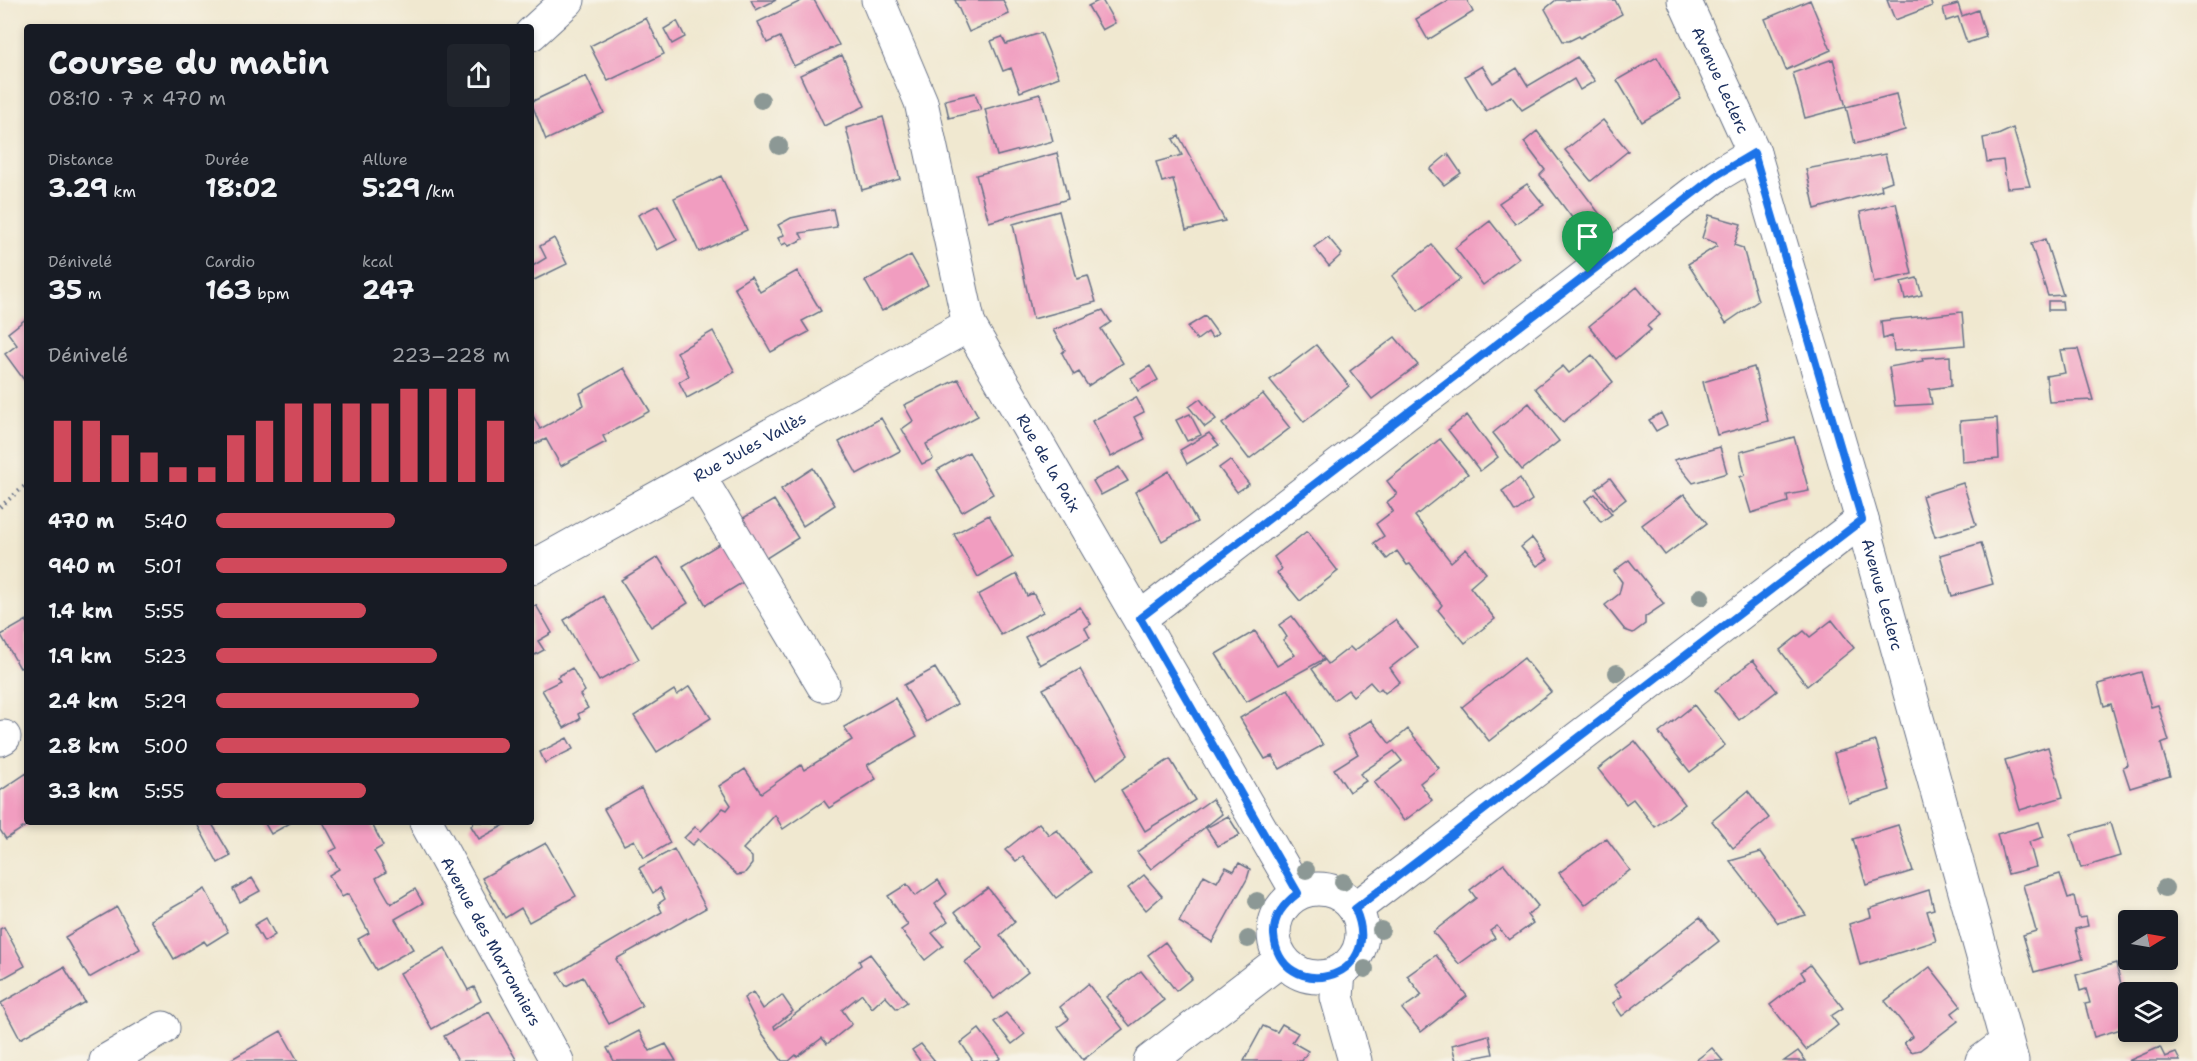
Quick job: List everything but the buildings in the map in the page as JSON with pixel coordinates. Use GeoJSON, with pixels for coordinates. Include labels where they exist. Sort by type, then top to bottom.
{"type":"FeatureCollection","features":[{"type":"Feature","properties":{"kind":"street"},"geometry":{"type":"LineString","coordinates":[[534,31],[568,0]]}},
{"type":"Feature","properties":{"kind":"street","name":"Rue de la Paix"},"geometry":{"type":"LineString","coordinates":[[878,0],[921,102],[969,325],[1298,893]]}},
{"type":"Feature","properties":{"kind":"street","name":"Avenue Leclerc"},"geometry":{"type":"LineString","coordinates":[[1684,0],[1754,153],[1862,520],[2000,1055]]}},
{"type":"Feature","properties":{"kind":"street"},"geometry":{"type":"LineString","coordinates":[[1140,618],[1717,175],[1754,153]]}},
{"type":"Feature","properties":{"kind":"street","name":"Rue Jules Vallès"},"geometry":{"type":"LineString","coordinates":[[534,566],[969,325]]}},
{"type":"Feature","properties":{"kind":"street"},"geometry":{"type":"LineString","coordinates":[[698,475],[823,685]]}},
{"type":"Feature","properties":{"kind":"street"},"geometry":{"type":"LineString","coordinates":[[1355,909],[1862,520]]}},
{"type":"Feature","properties":{"kind":"street","name":"Avenue des Marronniers"},"geometry":{"type":"LineString","coordinates":[[428,825],[557,1061]]}},
{"type":"Feature","properties":{"kind":"street"},"geometry":{"type":"LineString","coordinates":[[1323,889],[1341,896],[1355,909],[1361,922],[1362,937],[1359,951],[1351,964],[1339,973],[1327,977],[1308,976],[1290,969],[1281,959],[1275,945],[1274,930],[1277,915],[1286,902],[1298,893],[1323,889]]}},
{"type":"Feature","properties":{"kind":"street"},"geometry":{"type":"LineString","coordinates":[[1150,1061],[1281,959]]}},
{"type":"Feature","properties":{"kind":"street"},"geometry":{"type":"LineString","coordinates":[[1339,973],[1337,997],[1355,1061]]}},
{"type":"Feature","properties":{"kind":"street"},"geometry":{"type":"LineString","coordinates":[[106,1061],[163,1028]]}},
{"type":"Feature","properties":{"kind":"path"},"geometry":{"type":"LineString","coordinates":[[0,507],[24,487]]}},
{"type":"Feature","properties":{"kind":"route"},"geometry":{"type":"LineString","coordinates":[[1754,153],[1862,520],[1355,909],[1361,922],[1362,937],[1359,951],[1351,964],[1339,973],[1327,977],[1314,978],[1302,975],[1290,969],[1281,959],[1275,945],[1274,930],[1277,915],[1286,902],[1298,893],[1140,618],[1588,273],[1717,175],[1754,153]]}}]}
